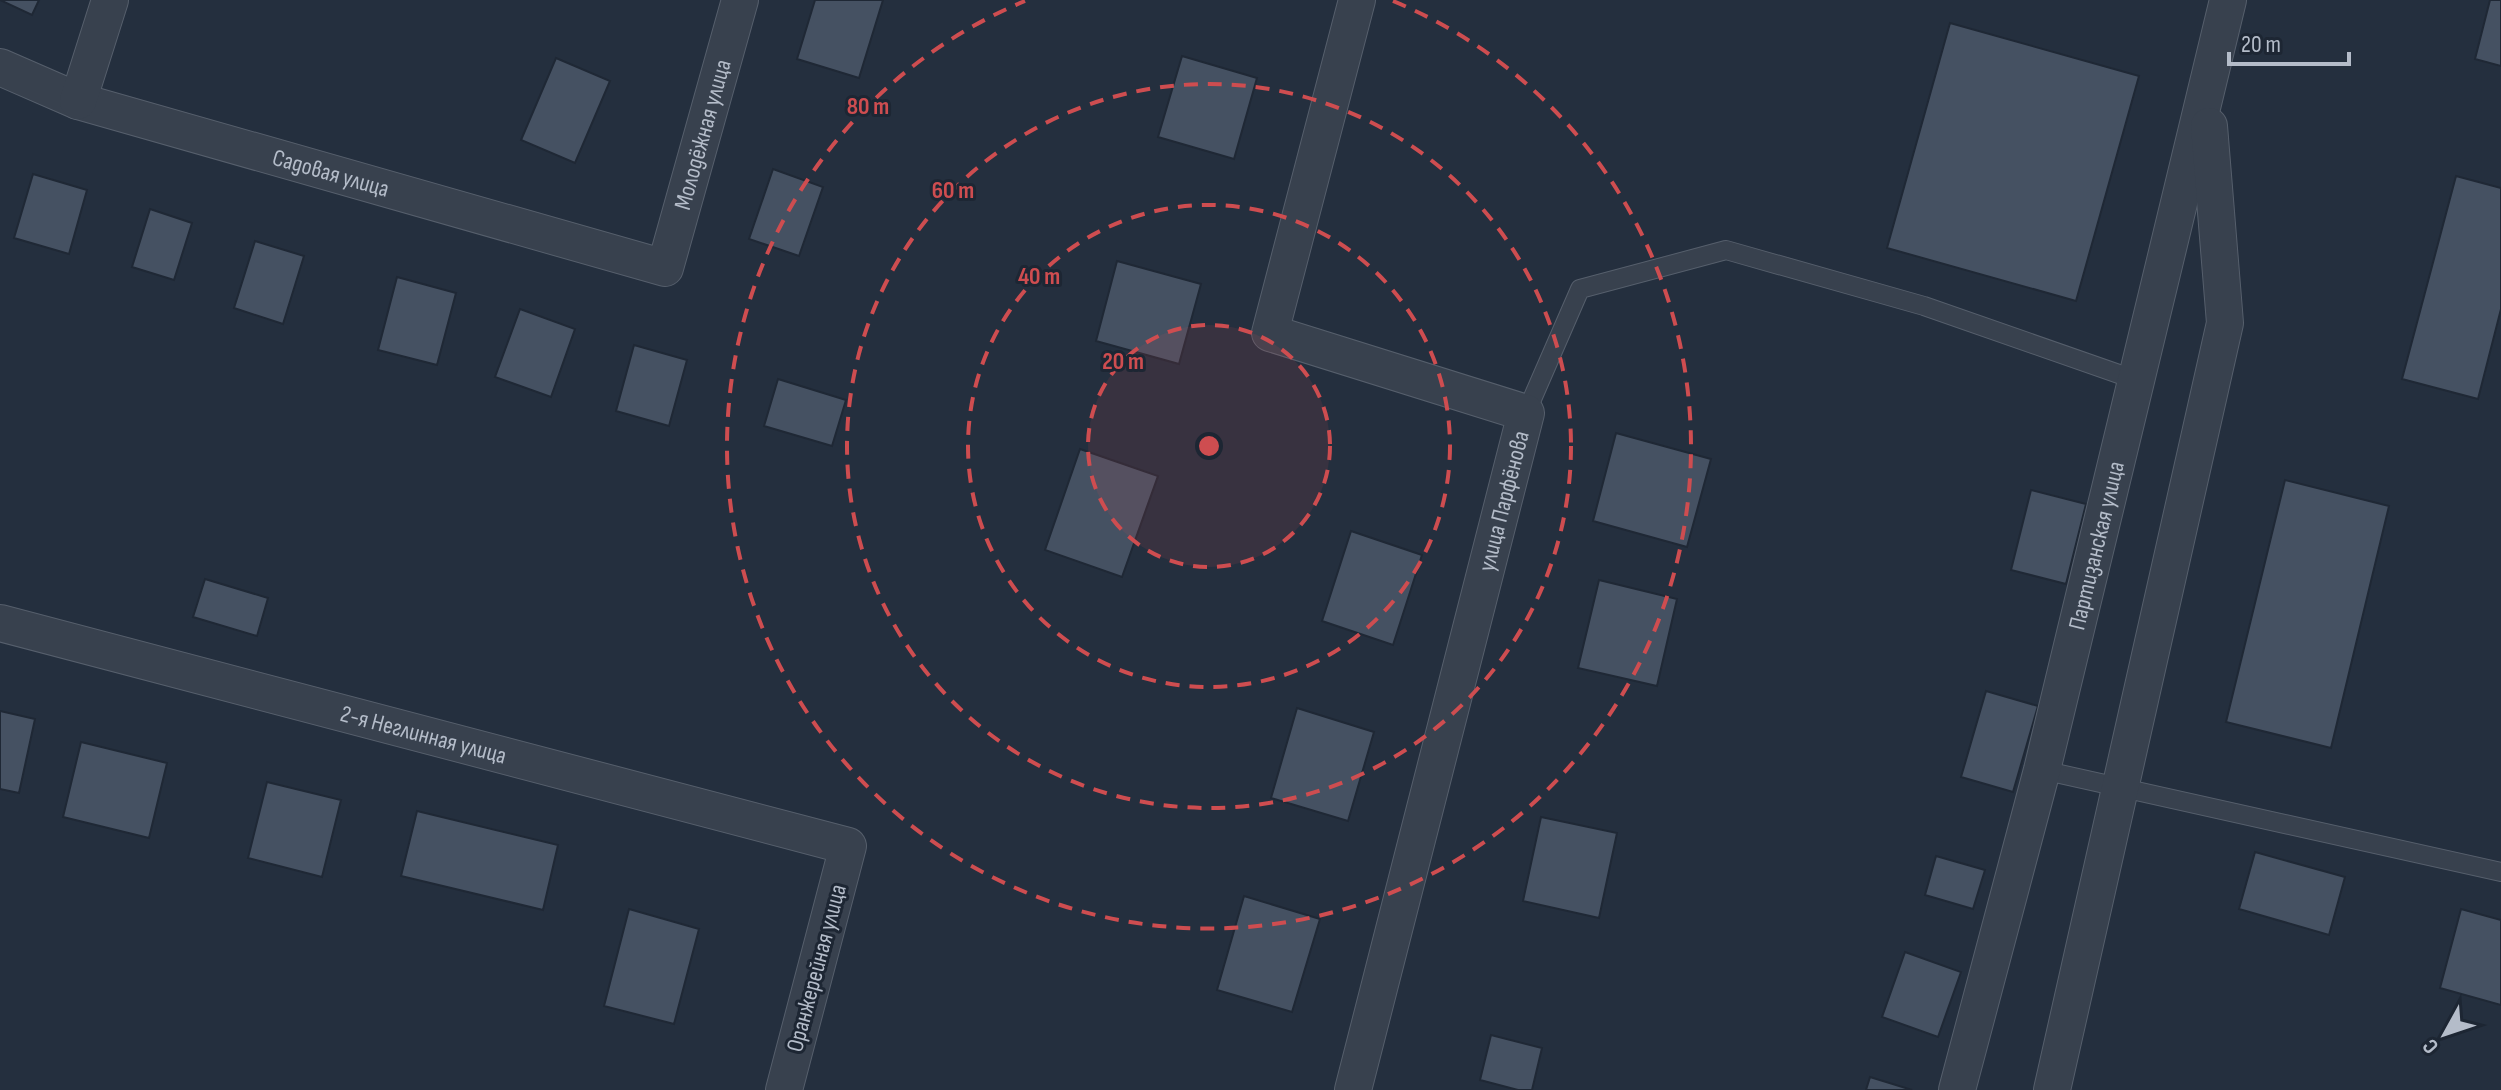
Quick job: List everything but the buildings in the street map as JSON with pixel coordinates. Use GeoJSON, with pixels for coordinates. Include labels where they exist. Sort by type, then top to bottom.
{"type":"FeatureCollection","features":[{"type":"Feature","properties":{"kind":"street"},"geometry":{"type":"LineString","coordinates":[[78,101],[110,0]]}},
{"type":"Feature","properties":{"kind":"street","name":"Молодёжная улица"},"geometry":{"type":"LineString","coordinates":[[665,268],[740,0]]}},
{"type":"Feature","properties":{"kind":"street","name":"улица Парфёнова"},"geometry":{"type":"LineString","coordinates":[[1353,1090],[1526,413],[1270,333],[1357,0]]}},
{"type":"Feature","properties":{"kind":"street","name":"Партизанская улица"},"geometry":{"type":"LineString","coordinates":[[1957,1090],[2042,770],[2228,0]]}},
{"type":"Feature","properties":{"kind":"street","name":"Садовая улица"},"geometry":{"type":"LineString","coordinates":[[0,67],[78,101],[665,268]]}},
{"type":"Feature","properties":{"kind":"street"},"geometry":{"type":"LineString","coordinates":[[2052,1090],[2225,323],[2206,92]]}},
{"type":"Feature","properties":{"kind":"street","name":"2-я Неглинная улица"},"geometry":{"type":"LineString","coordinates":[[0,623],[848,846]]}},
{"type":"Feature","properties":{"kind":"street","name":"Оранжерейная улица"},"geometry":{"type":"LineString","coordinates":[[784,1090],[848,846]]}},
{"type":"Feature","properties":{"kind":"lane"},"geometry":{"type":"LineString","coordinates":[[1526,413],[1580,289],[1726,250],[1924,306],[2136,380]]}},
{"type":"Feature","properties":{"kind":"lane"},"geometry":{"type":"LineString","coordinates":[[2042,770],[2501,872]]}}]}
